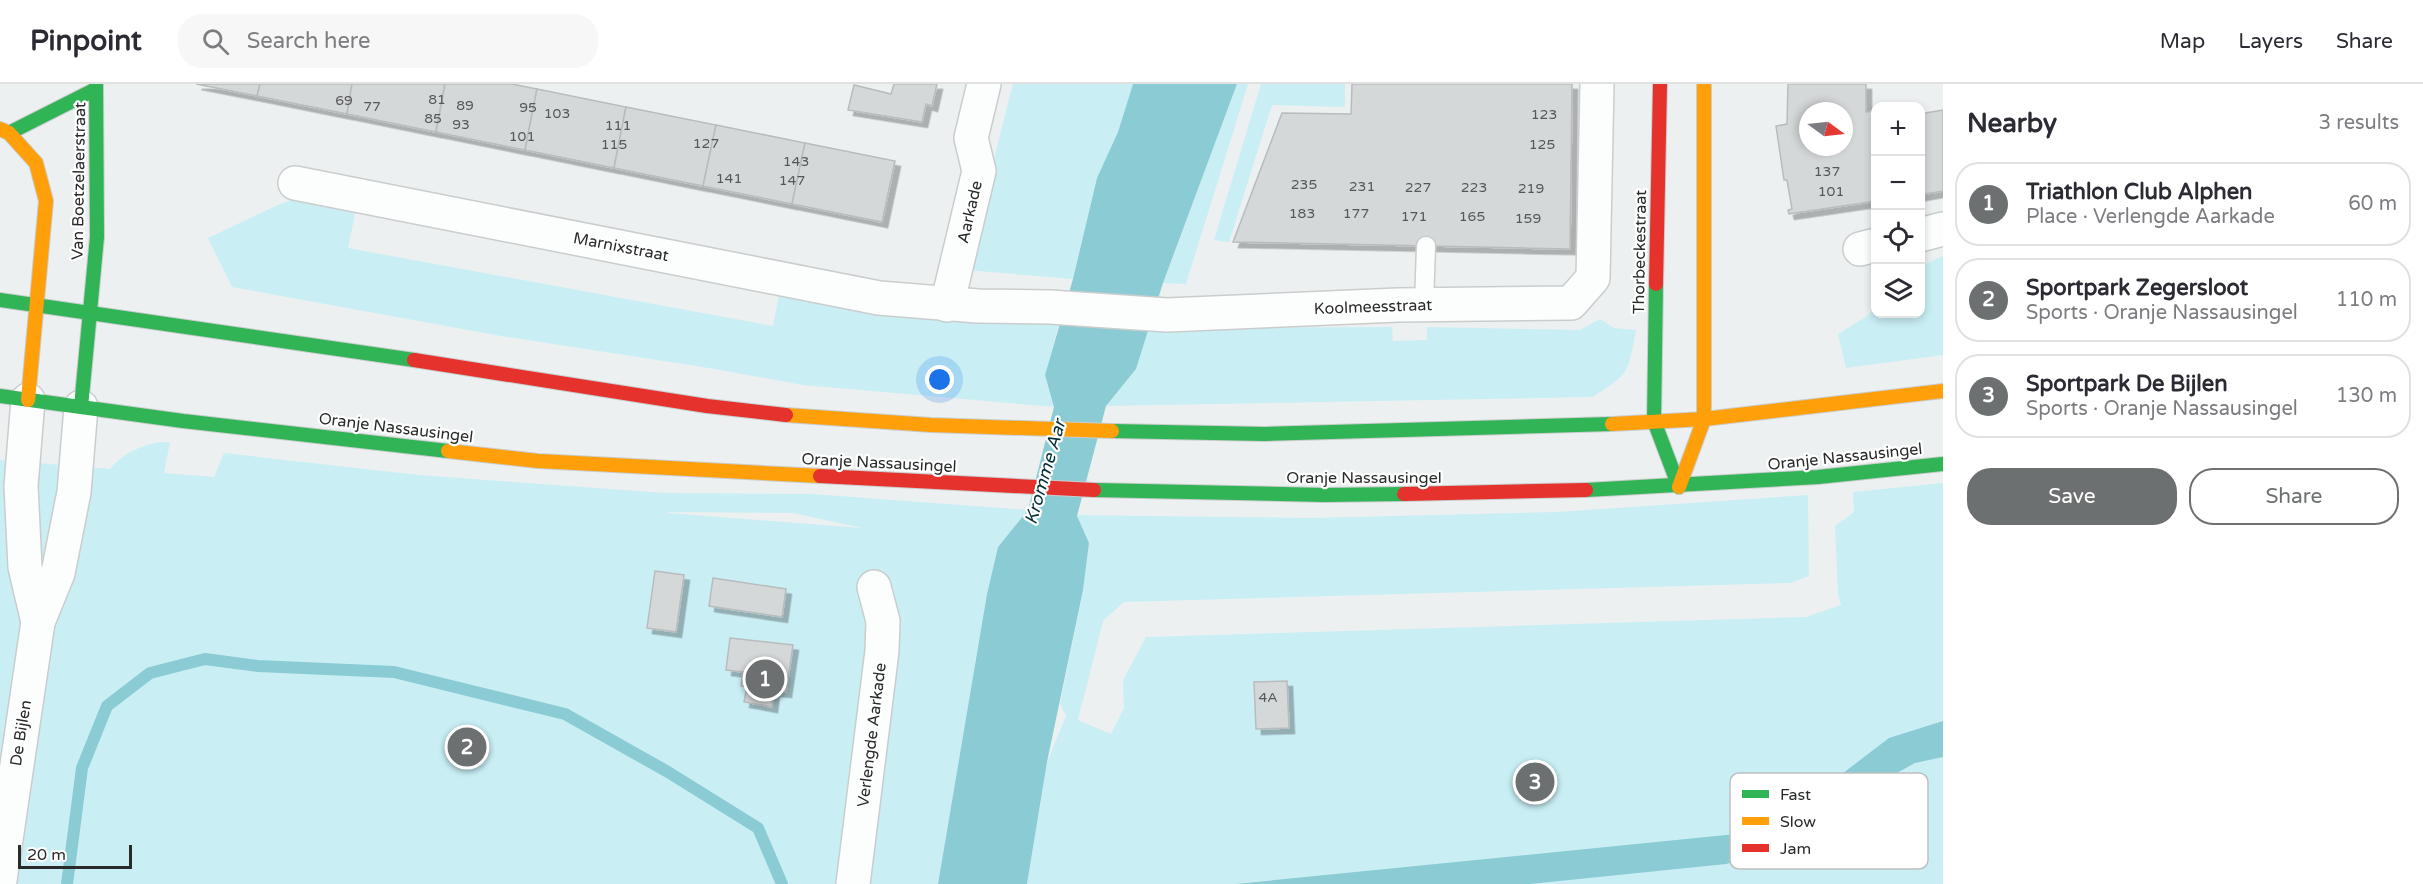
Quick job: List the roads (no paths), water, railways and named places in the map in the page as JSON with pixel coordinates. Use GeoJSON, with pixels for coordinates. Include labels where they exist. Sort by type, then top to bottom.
{"type":"FeatureCollection","features":[{"type":"Feature","properties":{"kind":"main road","name":"Thorbeckestraat"},"geometry":{"type":"LineString","coordinates":[[1654,421],[1660,84]]}},
{"type":"Feature","properties":{"kind":"main road"},"geometry":{"type":"LineString","coordinates":[[1679,487],[1704,419],[1704,84]]}},
{"type":"Feature","properties":{"kind":"main road"},"geometry":{"type":"LineString","coordinates":[[14,398],[38,304],[46,201],[36,163],[4,131],[96,86]]}},
{"type":"Feature","properties":{"kind":"main road","name":"Van Boetzelaerstraat"},"geometry":{"type":"LineString","coordinates":[[90,313],[97,237],[96,86]]}},
{"type":"Feature","properties":{"kind":"main road"},"geometry":{"type":"LineString","coordinates":[[0,300],[263,337],[768,414],[1036,430],[1265,434],[1568,426],[1704,419],[1943,391]]}},
{"type":"Feature","properties":{"kind":"main road"},"geometry":{"type":"LineString","coordinates":[[81,408],[90,313]]}},
{"type":"Feature","properties":{"kind":"main road","name":"Oranje Nassausingel"},"geometry":{"type":"LineString","coordinates":[[14,398],[81,408],[538,461],[1097,490],[1324,495],[1553,492],[1679,487],[1818,477],[1943,464]]}},
{"type":"Feature","properties":{"kind":"main road"},"geometry":{"type":"LineString","coordinates":[[1654,421],[1679,487]]}},
{"type":"Feature","properties":{"kind":"street","name":"Aarkade"},"geometry":{"type":"LineString","coordinates":[[947,304],[979,171],[971,138],[984,84]]}},
{"type":"Feature","properties":{"kind":"street","name":"Koolmeesstraat"},"geometry":{"type":"LineString","coordinates":[[947,304],[1050,307],[1167,315],[1424,305],[1571,303],[1593,278],[1597,84]]}},
{"type":"Feature","properties":{"kind":"street","name":"Marnixstraat"},"geometry":{"type":"LineString","coordinates":[[295,183],[879,298],[947,304]]}},
{"type":"Feature","properties":{"kind":"street"},"geometry":{"type":"LineString","coordinates":[[1925,234],[1943,229]]}},
{"type":"Feature","properties":{"kind":"street","name":"De Bijlen"},"geometry":{"type":"LineString","coordinates":[[14,398],[25,567],[38,622]]}},
{"type":"Feature","properties":{"kind":"street","name":"De Bijlen"},"geometry":{"type":"LineString","coordinates":[[0,880],[38,622],[58,573],[74,492],[81,408]]}},
{"type":"Feature","properties":{"kind":"street","name":"Verlengde Aarkade"},"geometry":{"type":"LineString","coordinates":[[854,884],[882,651],[883,621],[874,586]]}},
{"type":"Feature","properties":{"kind":"lane"},"geometry":{"type":"LineString","coordinates":[[1424,305],[1426,246]]}},
{"type":"Feature","properties":{"kind":"water","name":"Kromme Aar"},"geometry":{"type":"Polygon","coordinates":[[[1133,84],[1237,84],[1163,283],[1136,369],[1106,406],[1077,516],[1089,543],[1083,590],[1047,762],[1027,884],[938,884],[987,594],[998,547],[1028,510],[1054,407],[1045,375],[1073,279],[1097,178],[1118,132],[1133,84]]]}},
{"type":"Feature","properties":{"kind":"water"},"geometry":{"type":"Polygon","coordinates":[[[1943,721],[1943,757],[1915,763],[1897,773],[1843,773],[1889,738],[1943,721]]]}},
{"type":"Feature","properties":{"kind":"water"},"geometry":{"type":"Polygon","coordinates":[[[1730,835],[1730,863],[1726,864],[1530,884],[1236,884],[1730,835]]]}},
{"type":"Feature","properties":{"kind":"waterway"},"geometry":{"type":"LineString","coordinates":[[67,884],[82,768],[107,706],[150,673],[205,659],[258,666],[394,672],[565,714],[668,772],[758,828],[782,884]]}},
{"type":"Feature","properties":{"kind":"place","name":"Triathlon Club Alphen"},"geometry":{"type":"Point","coordinates":[765,679]}},
{"type":"Feature","properties":{"kind":"place","name":"Sportpark Zegersloot"},"geometry":{"type":"Point","coordinates":[467,747]}},
{"type":"Feature","properties":{"kind":"place","name":"Sportpark De Bijlen"},"geometry":{"type":"Point","coordinates":[1535,782]}}]}
